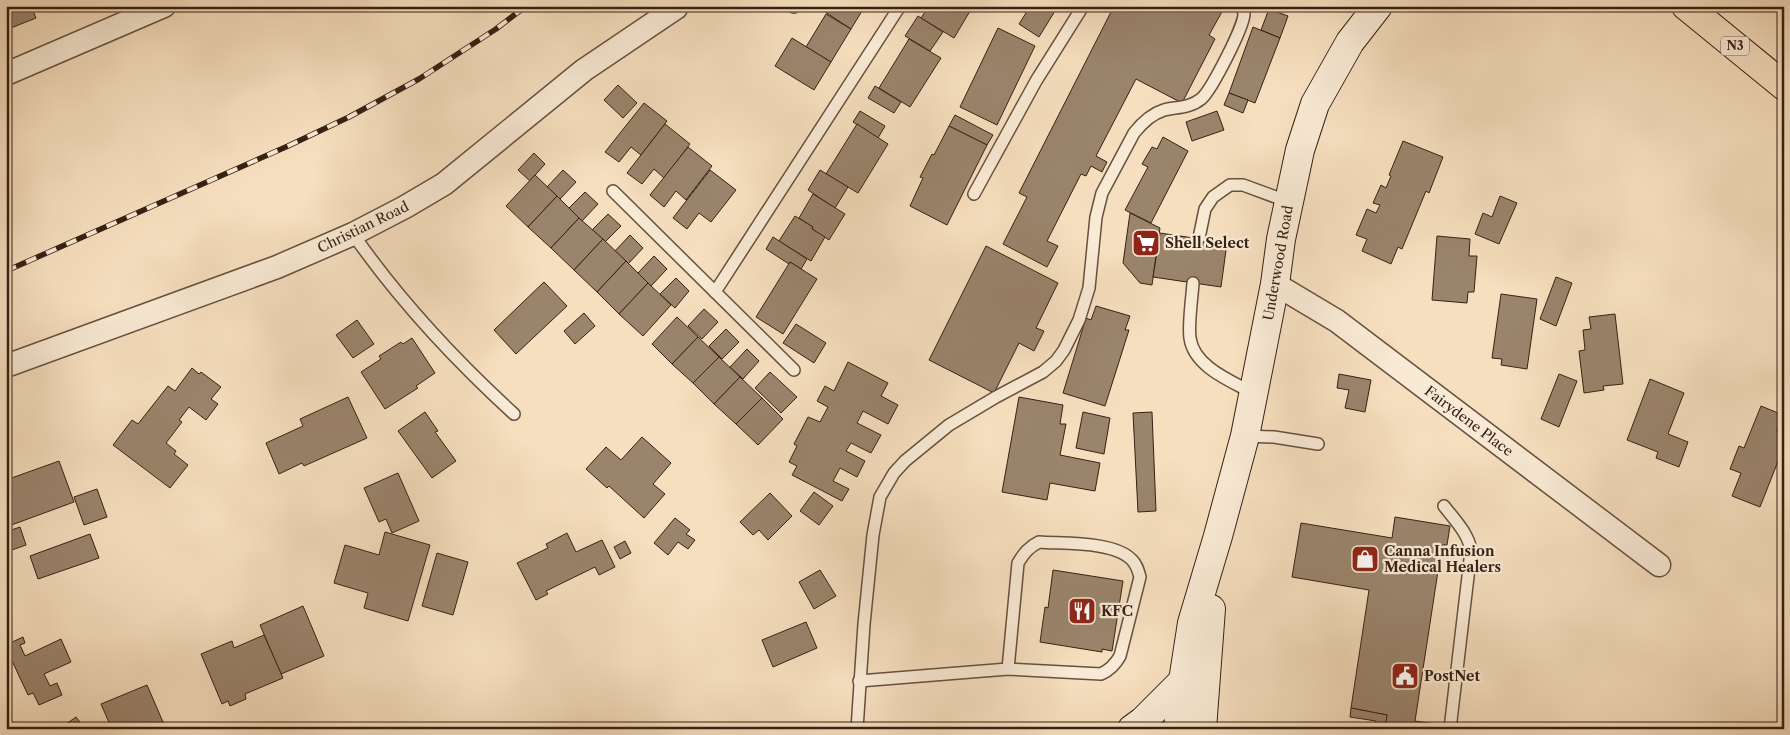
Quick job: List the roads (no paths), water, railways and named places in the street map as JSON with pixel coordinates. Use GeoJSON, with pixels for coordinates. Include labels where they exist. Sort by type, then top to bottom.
{"type":"FeatureCollection","features":[{"type":"Feature","properties":{"kind":"highway","name":"N3"},"geometry":{"type":"LineString","coordinates":[[1686,6],[1784,86]]}},
{"type":"Feature","properties":{"kind":"main road","name":"Underwood Road"},"geometry":{"type":"LineString","coordinates":[[1178,729],[1192,623],[1245,436],[1275,284],[1281,239],[1300,150],[1315,104],[1350,42],[1378,6]]}},
{"type":"Feature","properties":{"kind":"main road","name":"Underwood Road"},"geometry":{"type":"LineString","coordinates":[[1202,729],[1209,626],[1218,536]]}},
{"type":"Feature","properties":{"kind":"main road"},"geometry":{"type":"LineString","coordinates":[[1132,729],[1143,721],[1183,681]]}},
{"type":"Feature","properties":{"kind":"street"},"geometry":{"type":"LineString","coordinates":[[6,74],[164,6]]}},
{"type":"Feature","properties":{"kind":"street","name":"Christian Road"},"geometry":{"type":"LineString","coordinates":[[6,366],[278,267],[353,234],[405,207],[444,184],[584,70],[676,8]]}},
{"type":"Feature","properties":{"kind":"street","name":"Fairydene Place"},"geometry":{"type":"LineString","coordinates":[[1275,284],[1337,321],[1658,565]]}},
{"type":"Feature","properties":{"kind":"lane"},"geometry":{"type":"LineString","coordinates":[[715,292],[900,6]]}},
{"type":"Feature","properties":{"kind":"lane"},"geometry":{"type":"LineString","coordinates":[[974,194],[1036,81],[1083,6]]}},
{"type":"Feature","properties":{"kind":"lane"},"geometry":{"type":"LineString","coordinates":[[856,729],[872,545],[880,497],[894,473],[905,460],[949,425],[996,396],[1043,372],[1056,361],[1064,350],[1079,320],[1089,288],[1094,232],[1102,193],[1140,125],[1150,116],[1164,110],[1191,105],[1202,99],[1216,77],[1240,28],[1244,13],[1240,6]]}},
{"type":"Feature","properties":{"kind":"lane"},"geometry":{"type":"LineString","coordinates":[[1199,238],[1205,209],[1213,197],[1230,185],[1243,185],[1289,202]]}},
{"type":"Feature","properties":{"kind":"lane"},"geometry":{"type":"LineString","coordinates":[[612,191],[794,370]]}},
{"type":"Feature","properties":{"kind":"lane"},"geometry":{"type":"LineString","coordinates":[[353,234],[372,262],[450,353],[514,414]]}},
{"type":"Feature","properties":{"kind":"lane"},"geometry":{"type":"LineString","coordinates":[[1193,283],[1190,338],[1193,347],[1204,363],[1213,371],[1253,393]]}},
{"type":"Feature","properties":{"kind":"lane"},"geometry":{"type":"LineString","coordinates":[[1245,436],[1274,437],[1318,444]]}},
{"type":"Feature","properties":{"kind":"lane"},"geometry":{"type":"LineString","coordinates":[[1444,506],[1466,536],[1470,545],[1450,729]]}},
{"type":"Feature","properties":{"kind":"lane"},"geometry":{"type":"LineString","coordinates":[[859,681],[1008,669],[1101,674],[1107,672],[1120,656],[1140,577],[1138,568],[1131,558],[1107,547],[1039,542],[1031,546],[1018,563],[1008,669]]}},
{"type":"Feature","properties":{"kind":"railway"},"geometry":{"type":"LineString","coordinates":[[6,271],[349,117],[419,79],[496,29],[526,6]]}},
{"type":"Feature","properties":{"kind":"place","name":"Shell Select"},"geometry":{"type":"Point","coordinates":[1146,243]}},
{"type":"Feature","properties":{"kind":"place","name":"Canna Infusion Medical Healers"},"geometry":{"type":"Point","coordinates":[1365,559]}},
{"type":"Feature","properties":{"kind":"place","name":"KFC"},"geometry":{"type":"Point","coordinates":[1082,611]}},
{"type":"Feature","properties":{"kind":"place","name":"PostNet"},"geometry":{"type":"Point","coordinates":[1405,676]}}]}
